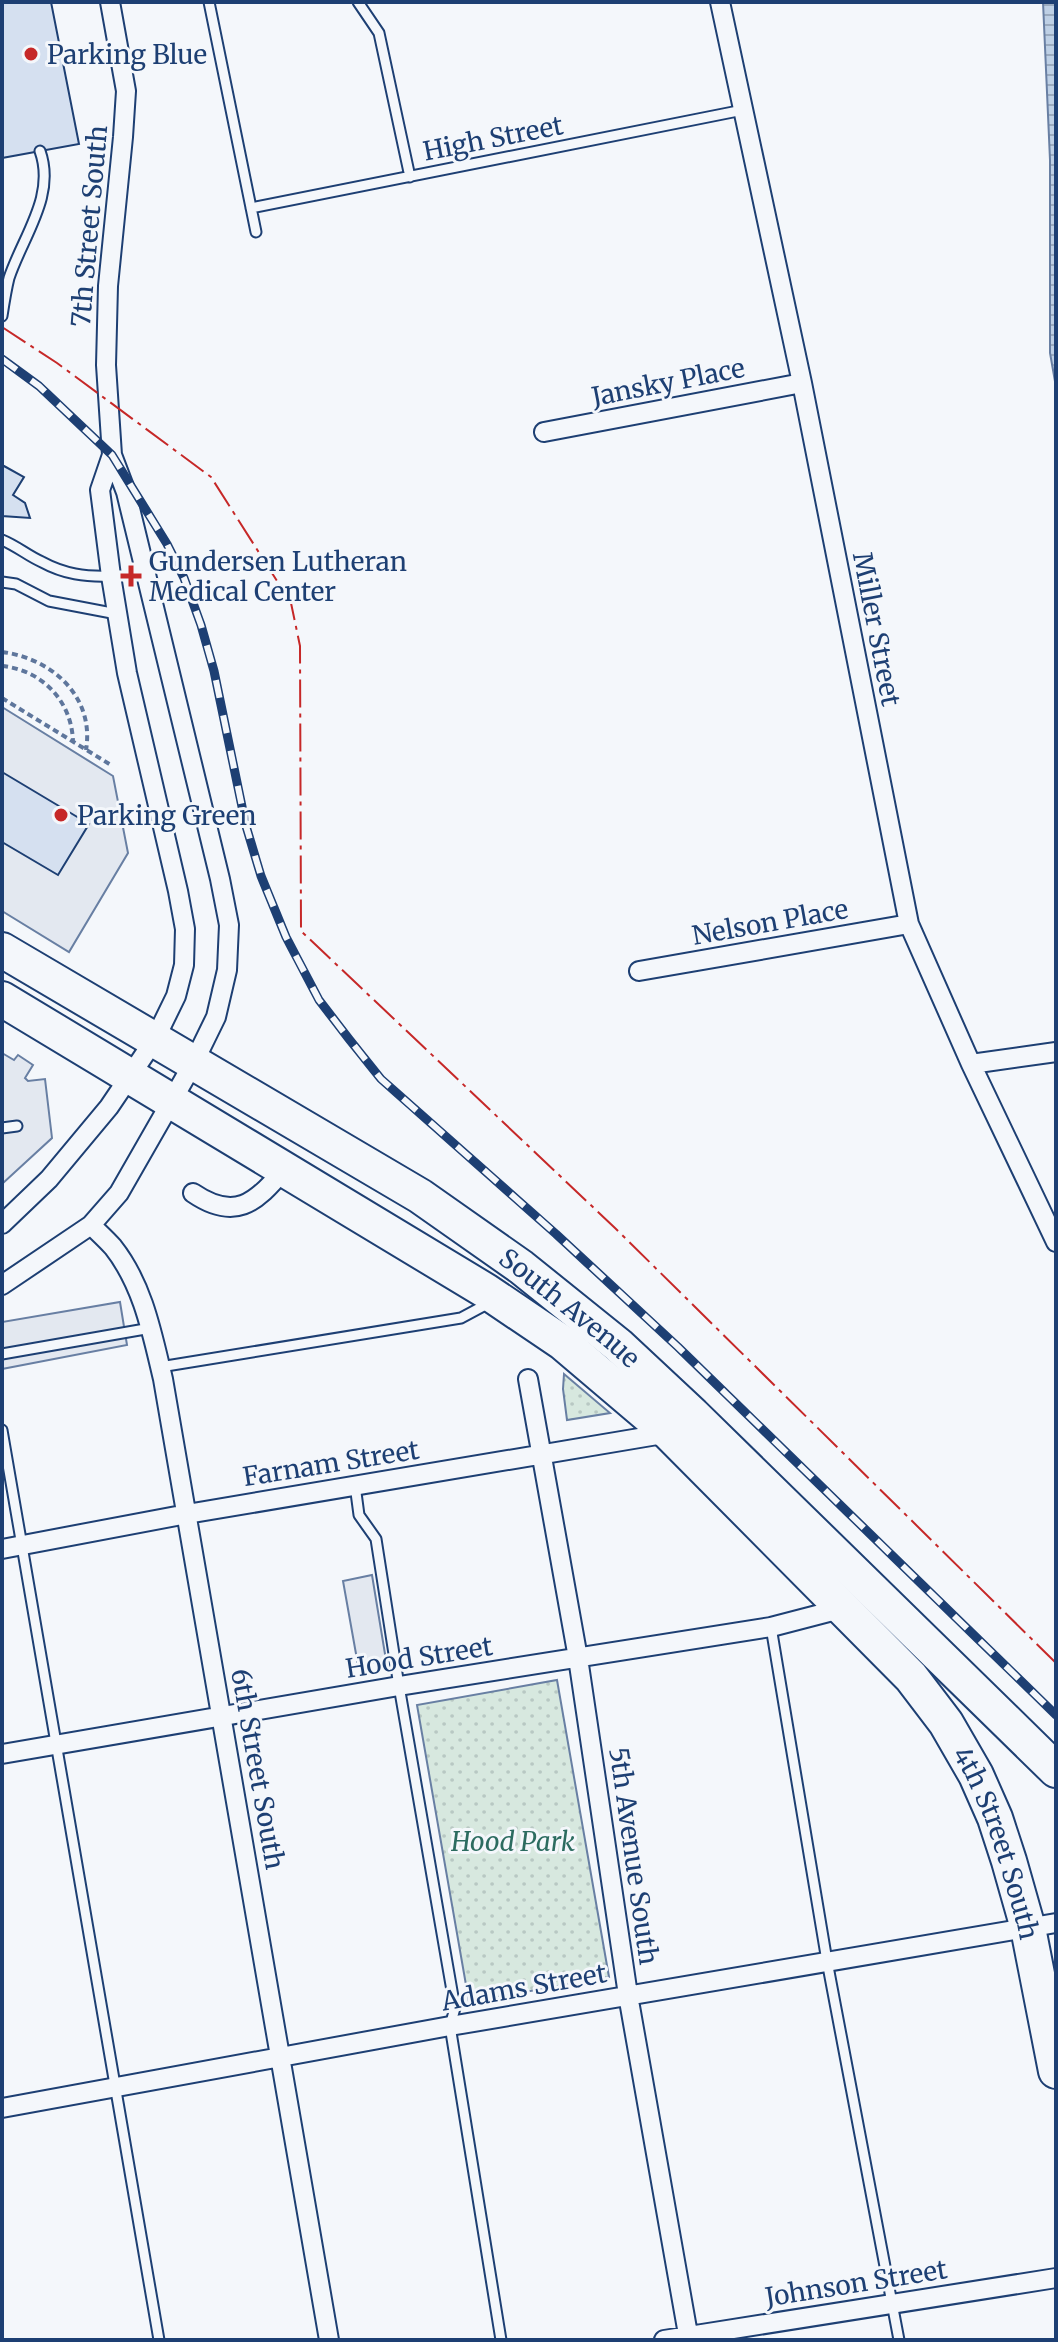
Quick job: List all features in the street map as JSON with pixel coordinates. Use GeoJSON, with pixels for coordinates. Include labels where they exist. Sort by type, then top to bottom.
{"type":"FeatureCollection","features":[{"type":"Feature","properties":{"kind":"highway","name":"South Avenue"},"geometry":{"type":"LineString","coordinates":[[2,950],[420,1196],[521,1267],[618,1345],[1056,1770]]}},
{"type":"Feature","properties":{"kind":"highway","name":"South Avenue"},"geometry":{"type":"LineString","coordinates":[[2,999],[498,1298],[563,1343],[669,1433],[911,1677]]}},
{"type":"Feature","properties":{"kind":"highway","name":"4th Street South"},"geometry":{"type":"LineString","coordinates":[[911,1677],[946,1723],[976,1775],[1042,1926],[1056,2071]]}},
{"type":"Feature","properties":{"kind":"street","name":"7th Street South"},"geometry":{"type":"LineString","coordinates":[[2,1285],[91,1225],[119,1193],[173,1102],[216,1017],[227,970],[229,925],[220,879],[126,492],[112,455],[109,434],[105,324],[126,91],[110,2]]}},
{"type":"Feature","properties":{"kind":"street","name":"Miller Street"},"geometry":{"type":"LineString","coordinates":[[720,2],[802,383],[909,924],[971,1064],[1056,1242]]}},
{"type":"Feature","properties":{"kind":"street","name":"Jansky Place"},"geometry":{"type":"LineString","coordinates":[[544,432],[802,383]]}},
{"type":"Feature","properties":{"kind":"street","name":"7th Street South"},"geometry":{"type":"LineString","coordinates":[[2,1224],[49,1179],[109,1107],[155,1039],[176,996],[184,965],[185,929],[178,891],[127,673],[111,576],[100,490],[112,455]]}},
{"type":"Feature","properties":{"kind":"street","name":"Nelson Place"},"geometry":{"type":"LineString","coordinates":[[639,971],[909,924]]}},
{"type":"Feature","properties":{"kind":"street"},"geometry":{"type":"LineString","coordinates":[[971,1064],[1056,1052]]}},
{"type":"Feature","properties":{"kind":"street"},"geometry":{"type":"LineString","coordinates":[[193,1193],[210,1205],[234,1207],[249,1203],[269,1189],[284,1169]]}},
{"type":"Feature","properties":{"kind":"street","name":"6th Street South"},"geometry":{"type":"LineString","coordinates":[[91,1225],[113,1247],[135,1282],[160,1367],[329,2340]]}},
{"type":"Feature","properties":{"kind":"street","name":"5th Avenue South"},"geometry":{"type":"LineString","coordinates":[[528,1379],[578,1658],[628,1995],[688,2338]]}},
{"type":"Feature","properties":{"kind":"street","name":"Farnam Street"},"geometry":{"type":"LineString","coordinates":[[2,1549],[187,1514],[669,1433]]}},
{"type":"Feature","properties":{"kind":"street","name":"Hood Street"},"geometry":{"type":"LineString","coordinates":[[2,1754],[399,1686],[771,1627],[844,1608]]}},
{"type":"Feature","properties":{"kind":"street","name":"Adams Street"},"geometry":{"type":"LineString","coordinates":[[2,2108],[450,2026],[1042,1926]]}},
{"type":"Feature","properties":{"kind":"street","name":"Johnson Street"},"geometry":{"type":"LineString","coordinates":[[664,2340],[1056,2278]]}},
{"type":"Feature","properties":{"kind":"lane"},"geometry":{"type":"LineString","coordinates":[[209,2],[256,232]]}},
{"type":"Feature","properties":{"kind":"lane"},"geometry":{"type":"LineString","coordinates":[[358,2],[379,33],[410,177]]}},
{"type":"Feature","properties":{"kind":"lane","name":"High Street"},"geometry":{"type":"LineString","coordinates":[[251,208],[743,110]]}},
{"type":"Feature","properties":{"kind":"lane"},"geometry":{"type":"LineString","coordinates":[[2,316],[9,280],[44,189],[46,167],[40,151]]}},
{"type":"Feature","properties":{"kind":"lane"},"geometry":{"type":"LineString","coordinates":[[2,540],[40,562],[70,574],[111,576]]}},
{"type":"Feature","properties":{"kind":"lane"},"geometry":{"type":"LineString","coordinates":[[2,582],[16,584],[49,601],[117,614]]}},
{"type":"Feature","properties":{"kind":"lane"},"geometry":{"type":"LineString","coordinates":[[2,1128],[17,1126]]}},
{"type":"Feature","properties":{"kind":"lane"},"geometry":{"type":"LineString","coordinates":[[160,1367],[461,1318],[498,1298]]}},
{"type":"Feature","properties":{"kind":"lane"},"geometry":{"type":"LineString","coordinates":[[2,1354],[151,1328]]}},
{"type":"Feature","properties":{"kind":"lane"},"geometry":{"type":"LineString","coordinates":[[2,1430],[159,2340]]}},
{"type":"Feature","properties":{"kind":"lane"},"geometry":{"type":"LineString","coordinates":[[355,1485],[359,1515],[376,1539],[455,2008],[450,2026],[501,2340]]}},
{"type":"Feature","properties":{"kind":"lane"},"geometry":{"type":"LineString","coordinates":[[771,1627],[827,1961],[899,2340]]}},
{"type":"Feature","properties":{"kind":"path"},"geometry":{"type":"LineString","coordinates":[[2,652],[44,665],[68,686],[80,706],[86,727],[86,750]]}},
{"type":"Feature","properties":{"kind":"path"},"geometry":{"type":"LineString","coordinates":[[13,667],[15,654]]}},
{"type":"Feature","properties":{"kind":"path"},"geometry":{"type":"LineString","coordinates":[[38,677],[44,665]]}},
{"type":"Feature","properties":{"kind":"path"},"geometry":{"type":"LineString","coordinates":[[2,666],[38,677],[48,685],[65,707],[73,730],[73,742]]}},
{"type":"Feature","properties":{"kind":"path"},"geometry":{"type":"LineString","coordinates":[[2,698],[111,765]]}},
{"type":"Feature","properties":{"kind":"green space"},"geometry":{"type":"Polygon","coordinates":[[[564,1374],[610,1413],[567,1420],[564,1374]]]}},
{"type":"Feature","properties":{"kind":"green space","name":"Hood Park"},"geometry":{"type":"Polygon","coordinates":[[[557,1680],[609,1977],[469,2002],[417,1705],[557,1680]]]}},
{"type":"Feature","properties":{"kind":"shaded area","name":"Parking Green"},"geometry":{"type":"Polygon","coordinates":[[[2,707],[113,776],[128,853],[69,952],[2,911],[2,707]]]}},
{"type":"Feature","properties":{"kind":"shaded area"},"geometry":{"type":"Polygon","coordinates":[[[2,1053],[14,1060],[18,1055],[33,1065],[25,1078],[28,1081],[45,1079],[52,1138],[2,1184],[2,1053]]]}},
{"type":"Feature","properties":{"kind":"shaded area"},"geometry":{"type":"Polygon","coordinates":[[[120,1302],[127,1345],[2,1369],[2,1322],[120,1302]]]}},
{"type":"Feature","properties":{"kind":"shaded area"},"geometry":{"type":"Polygon","coordinates":[[[372,1575],[386,1660],[358,1665],[343,1581],[372,1575]]]}},
{"type":"Feature","properties":{"kind":"water"},"geometry":{"type":"Polygon","coordinates":[[[1043,2],[1056,2],[1056,387],[1050,353],[1050,160],[1043,2]]]}},
{"type":"Feature","properties":{"kind":"building","name":"Parking Blue"},"geometry":{"type":"Polygon","coordinates":[[[2,2],[51,2],[79,144],[2,158],[2,2]]]}},
{"type":"Feature","properties":{"kind":"building"},"geometry":{"type":"Polygon","coordinates":[[[4,466],[24,477],[13,495],[25,503],[30,518],[2,516],[4,466]]]}},
{"type":"Feature","properties":{"kind":"building"},"geometry":{"type":"Polygon","coordinates":[[[2,772],[89,824],[58,875],[2,842],[2,772]]]}},
{"type":"Feature","properties":{"kind":"railway"},"geometry":{"type":"LineString","coordinates":[[2,359],[39,386],[112,455],[167,544],[184,578],[201,625],[214,671],[246,826],[261,876],[286,937],[319,1000],[349,1039],[381,1079],[678,1347],[1056,1715]]}},
{"type":"Feature","properties":{"kind":"power"},"geometry":{"type":"LineString","coordinates":[[2,327],[57,363],[211,477],[291,603],[300,646],[301,931],[615,1228],[1056,1663]]}},
{"type":"Feature","properties":{"kind":"place","name":"Parking Blue"},"geometry":{"type":"Point","coordinates":[31,54]}},
{"type":"Feature","properties":{"kind":"place","name":"Gundersen Lutheran Medical Center"},"geometry":{"type":"Point","coordinates":[131,576]}},
{"type":"Feature","properties":{"kind":"place","name":"Parking Green"},"geometry":{"type":"Point","coordinates":[61,815]}}]}
